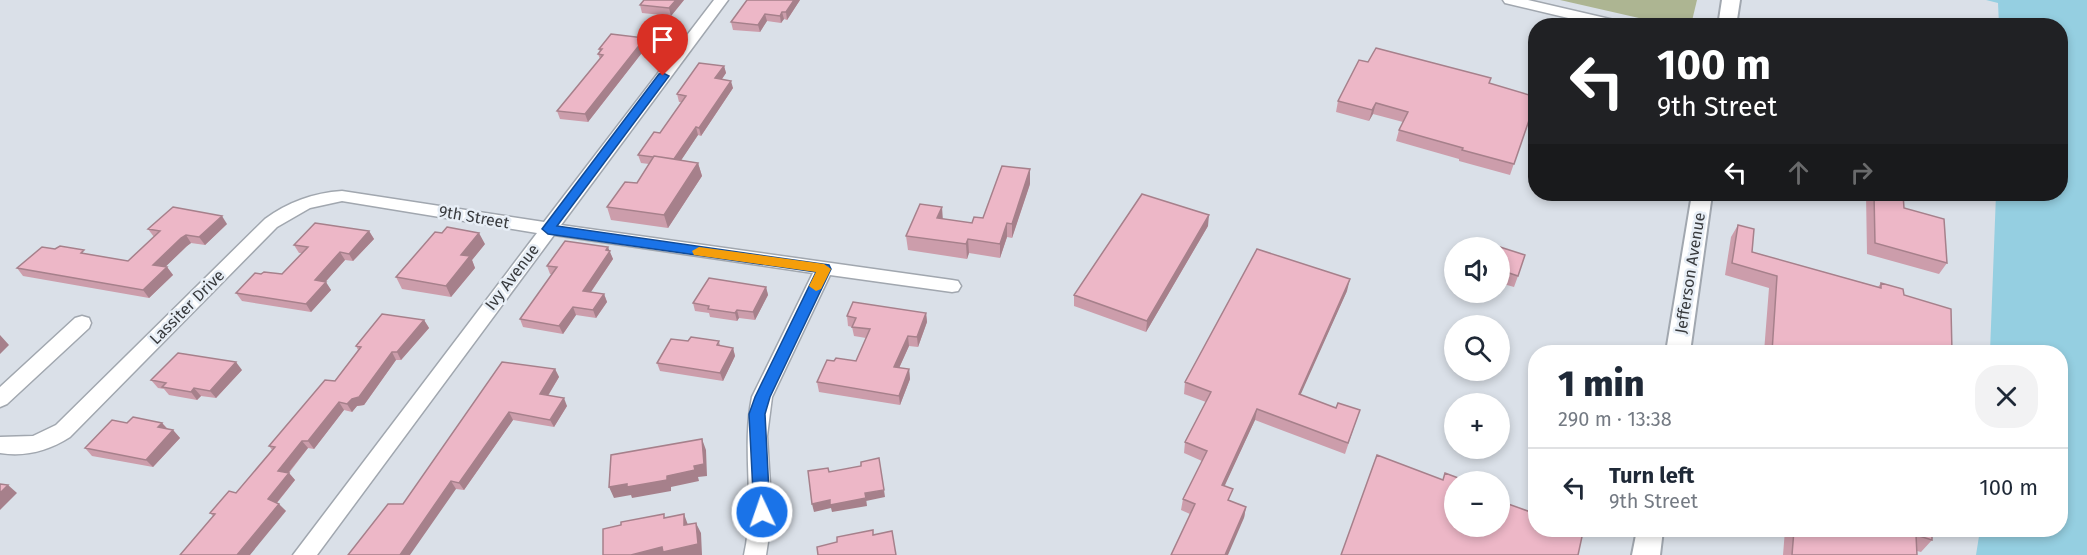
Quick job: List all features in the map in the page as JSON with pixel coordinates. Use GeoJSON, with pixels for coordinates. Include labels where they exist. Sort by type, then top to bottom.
{"type":"FeatureCollection","features":[{"type":"Feature","properties":{"kind":"street","name":"Ivy Avenue"},"geometry":{"type":"LineString","coordinates":[[304,555],[721,0]]}},
{"type":"Feature","properties":{"kind":"street"},"geometry":{"type":"LineString","coordinates":[[1510,0],[1588,18]]}},
{"type":"Feature","properties":{"kind":"street"},"geometry":{"type":"LineString","coordinates":[[1728,18],[1731,0]]}},
{"type":"Feature","properties":{"kind":"street","name":"Lassiter Drive"},"geometry":{"type":"LineString","coordinates":[[0,445],[27,447],[44,442],[63,431],[283,214],[310,201],[327,197],[342,196],[387,203]]}},
{"type":"Feature","properties":{"kind":"street","name":"Jefferson Avenue"},"geometry":{"type":"LineString","coordinates":[[1679,345],[1701,201]]}},
{"type":"Feature","properties":{"kind":"street","name":"9th Street"},"geometry":{"type":"LineString","coordinates":[[387,203],[548,229],[952,286]]}},
{"type":"Feature","properties":{"kind":"street"},"geometry":{"type":"LineString","coordinates":[[755,555],[760,541],[762,512],[757,414],[762,397],[824,269]]}},
{"type":"Feature","properties":{"kind":"street"},"geometry":{"type":"LineString","coordinates":[[0,399],[82,323]]}},
{"type":"Feature","properties":{"kind":"street"},"geometry":{"type":"LineString","coordinates":[[1646,555],[1649,537]]}},
{"type":"Feature","properties":{"kind":"green space"},"geometry":{"type":"Polygon","coordinates":[[[1560,0],[1697,0],[1693,18],[1639,18],[1560,0]]]}},
{"type":"Feature","properties":{"kind":"water"},"geometry":{"type":"Polygon","coordinates":[[[1986,0],[2087,0],[2087,555],[1976,555],[1979,537],[2068,537],[2068,345],[1990,345],[1996,201],[2068,201],[2068,18],[1999,18],[1998,3],[1986,0]]]}},
{"type":"Feature","properties":{"kind":"building"},"geometry":{"type":"Polygon","coordinates":[[[644,0],[676,0],[669,8],[640,5],[644,0]]]}},
{"type":"Feature","properties":{"kind":"building"},"geometry":{"type":"Polygon","coordinates":[[[747,0],[794,0],[786,12],[782,12],[780,16],[765,14],[758,25],[731,22],[747,0]]]}},
{"type":"Feature","properties":{"kind":"building"},"geometry":{"type":"Polygon","coordinates":[[[611,34],[645,38],[585,114],[557,111],[603,55],[598,54],[602,49],[599,49],[611,34]]]}},
{"type":"Feature","properties":{"kind":"building"},"geometry":{"type":"Polygon","coordinates":[[[1376,48],[1491,78],[1489,83],[1528,95],[1528,123],[1514,164],[1399,130],[1408,112],[1376,103],[1372,110],[1338,101],[1359,60],[1368,62],[1376,48]]]}},
{"type":"Feature","properties":{"kind":"building"},"geometry":{"type":"Polygon","coordinates":[[[699,63],[724,66],[715,78],[731,81],[699,128],[696,127],[674,159],[638,155],[654,132],[660,133],[686,96],[677,94],[699,63]]]}},
{"type":"Feature","properties":{"kind":"building"},"geometry":{"type":"Polygon","coordinates":[[[654,156],[698,163],[664,215],[607,207],[625,182],[637,183],[654,156]]]}},
{"type":"Feature","properties":{"kind":"building"},"geometry":{"type":"Polygon","coordinates":[[[1002,166],[1030,169],[1012,224],[1007,223],[1000,244],[968,239],[966,244],[906,236],[920,204],[942,207],[937,218],[972,223],[974,217],[983,218],[1002,166]]]}},
{"type":"Feature","properties":{"kind":"building"},"geometry":{"type":"Polygon","coordinates":[[[1142,194],[1209,215],[1147,321],[1074,295],[1142,194]]]}},
{"type":"Feature","properties":{"kind":"building"},"geometry":{"type":"Polygon","coordinates":[[[1874,201],[1904,201],[1904,208],[1944,219],[1947,263],[1875,243],[1874,201]]]}},
{"type":"Feature","properties":{"kind":"building"},"geometry":{"type":"Polygon","coordinates":[[[173,207],[222,216],[199,237],[186,235],[181,238],[153,265],[167,267],[143,290],[17,268],[42,247],[55,249],[60,246],[84,250],[81,253],[128,261],[160,231],[148,229],[173,207]]]}},
{"type":"Feature","properties":{"kind":"building"},"geometry":{"type":"Polygon","coordinates":[[[315,223],[369,231],[349,254],[340,252],[315,280],[326,282],[306,304],[236,293],[255,273],[282,274],[308,247],[294,245],[315,223]]]}},
{"type":"Feature","properties":{"kind":"building"},"geometry":{"type":"Polygon","coordinates":[[[1738,225],[1754,229],[1752,252],[1881,288],[1881,283],[1903,289],[1904,295],[1951,309],[1952,345],[1772,345],[1777,276],[1732,263],[1738,225]]]}},
{"type":"Feature","properties":{"kind":"building"},"geometry":{"type":"Polygon","coordinates":[[[447,227],[479,233],[461,255],[470,256],[446,286],[396,277],[435,232],[442,233],[447,227]]]}},
{"type":"Feature","properties":{"kind":"building"},"geometry":{"type":"Polygon","coordinates":[[[565,241],[608,247],[606,250],[610,251],[583,291],[604,294],[593,310],[573,307],[559,326],[520,319],[557,267],[547,266],[565,241]]]}},
{"type":"Feature","properties":{"kind":"building"},"geometry":{"type":"Polygon","coordinates":[[[1257,249],[1350,279],[1299,394],[1336,408],[1338,403],[1360,410],[1348,443],[1257,409],[1222,485],[1233,489],[1228,500],[1246,507],[1225,555],[1171,555],[1195,504],[1183,499],[1207,451],[1185,442],[1211,392],[1185,382],[1257,249]]]}},
{"type":"Feature","properties":{"kind":"building"},"geometry":{"type":"Polygon","coordinates":[[[1510,250],[1525,255],[1518,276],[1510,273],[1510,250]]]}},
{"type":"Feature","properties":{"kind":"building"},"geometry":{"type":"Polygon","coordinates":[[[709,278],[766,287],[753,312],[737,310],[735,313],[708,309],[709,306],[693,303],[709,278]]]}},
{"type":"Feature","properties":{"kind":"building"},"geometry":{"type":"Polygon","coordinates":[[[853,302],[926,313],[917,337],[908,336],[894,367],[909,369],[899,396],[817,382],[827,360],[834,361],[836,358],[856,361],[870,329],[852,327],[856,318],[847,316],[853,302]]]}},
{"type":"Feature","properties":{"kind":"building"},"geometry":{"type":"Polygon","coordinates":[[[382,314],[424,320],[397,352],[392,352],[359,397],[347,404],[339,402],[308,441],[302,441],[278,471],[289,473],[268,499],[279,504],[237,555],[180,555],[215,514],[210,513],[229,491],[236,493],[275,447],[269,446],[325,380],[335,381],[361,347],[356,346],[382,314]]]}},
{"type":"Feature","properties":{"kind":"building"},"geometry":{"type":"Polygon","coordinates":[[[691,337],[719,341],[717,345],[733,348],[720,373],[657,363],[671,339],[688,341],[691,337]]]}},
{"type":"Feature","properties":{"kind":"building"},"geometry":{"type":"Polygon","coordinates":[[[178,353],[236,362],[210,391],[194,388],[191,392],[162,387],[166,383],[151,380],[178,353]]]}},
{"type":"Feature","properties":{"kind":"building"},"geometry":{"type":"Polygon","coordinates":[[[502,362],[555,369],[540,394],[564,398],[550,420],[509,412],[459,483],[451,481],[400,555],[348,555],[388,504],[403,504],[502,362]]]}},
{"type":"Feature","properties":{"kind":"building"},"geometry":{"type":"Polygon","coordinates":[[[133,417],[162,423],[158,427],[173,430],[146,460],[85,448],[112,420],[127,423],[133,417]]]}},
{"type":"Feature","properties":{"kind":"building"},"geometry":{"type":"Polygon","coordinates":[[[702,439],[704,464],[694,466],[695,470],[667,476],[667,480],[627,487],[627,484],[609,487],[611,455],[702,439]]]}},
{"type":"Feature","properties":{"kind":"building"},"geometry":{"type":"Polygon","coordinates":[[[1377,455],[1443,480],[1444,476],[1444,537],[1510,537],[1510,505],[1528,511],[1528,537],[1582,537],[1578,555],[1341,555],[1377,455]]]}},
{"type":"Feature","properties":{"kind":"building"},"geometry":{"type":"Polygon","coordinates":[[[879,458],[884,490],[865,493],[866,498],[830,505],[830,500],[812,504],[808,471],[828,468],[829,472],[861,466],[861,462],[879,458]]]}},
{"type":"Feature","properties":{"kind":"building"},"geometry":{"type":"Polygon","coordinates":[[[0,484],[8,485],[0,493],[0,484]]]}},
{"type":"Feature","properties":{"kind":"building"},"geometry":{"type":"Polygon","coordinates":[[[664,514],[664,518],[684,514],[684,525],[696,523],[698,544],[663,552],[662,547],[631,555],[603,555],[603,529],[621,525],[621,522],[664,514]]]}},
{"type":"Feature","properties":{"kind":"building"},"geometry":{"type":"Polygon","coordinates":[[[873,530],[873,535],[892,531],[896,555],[818,555],[817,547],[837,542],[837,537],[873,530]]]}},
{"type":"Feature","properties":{"kind":"building"},"geometry":{"type":"Polygon","coordinates":[[[1793,537],[1916,537],[1917,555],[1792,555],[1793,537]]]}},
{"type":"Feature","properties":{"kind":"slow traffic"},"geometry":{"type":"LineString","coordinates":[[699,251],[824,269],[816,286]]}},
{"type":"Feature","properties":{"kind":"route"},"geometry":{"type":"LineString","coordinates":[[663,76],[548,229],[824,269],[762,397],[757,414],[762,512]]}}]}
